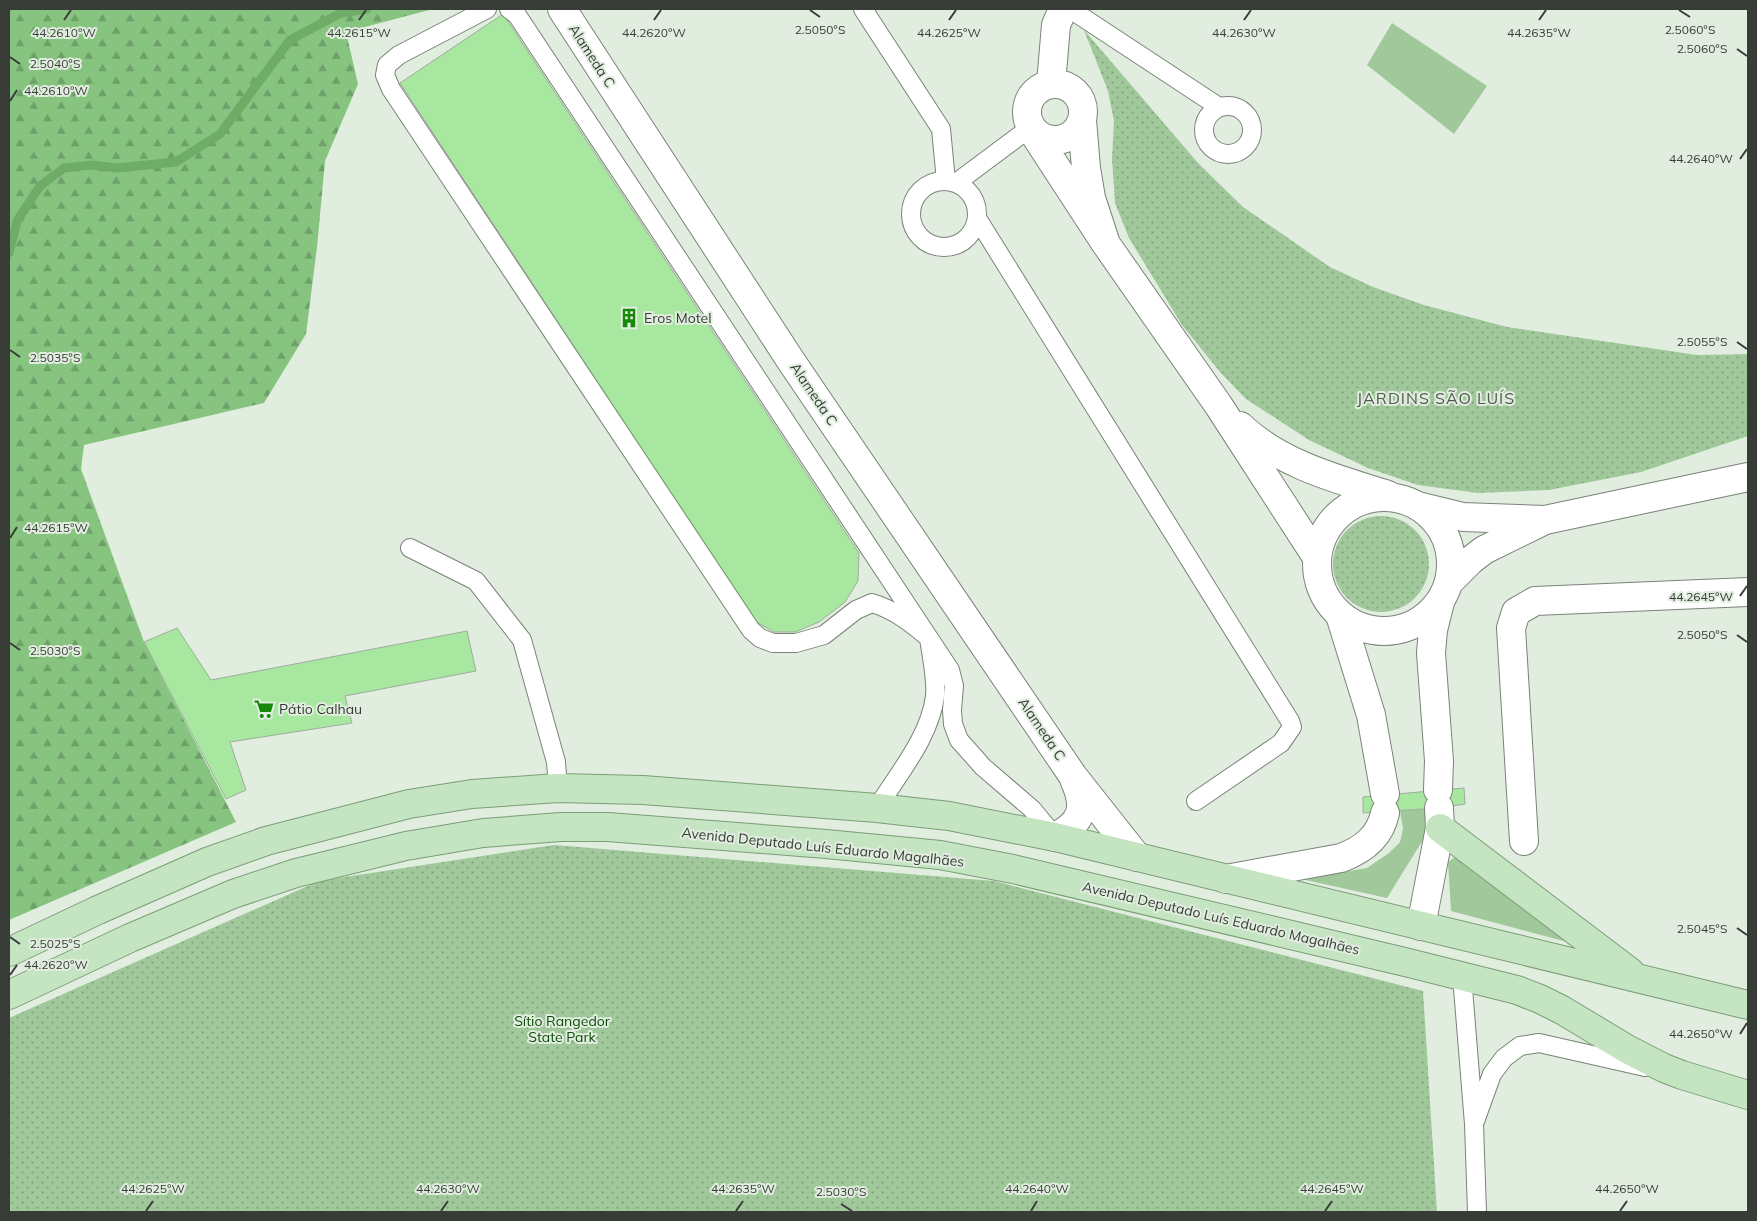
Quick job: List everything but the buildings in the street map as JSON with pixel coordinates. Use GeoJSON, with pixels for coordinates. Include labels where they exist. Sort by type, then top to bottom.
{"type":"FeatureCollection","features":[{"type":"Feature","properties":{"kind":"main road"},"geometry":{"type":"LineString","coordinates":[[9,952],[207,862],[285,835],[409,804],[472,794],[558,788],[643,790],[876,808],[949,816],[1055,837],[1748,1005]]}},
{"type":"Feature","properties":{"kind":"main road"},"geometry":{"type":"LineString","coordinates":[[1439,809],[1639,979]]}},
{"type":"Feature","properties":{"kind":"main road","name":"Avenida Deputado Luís Eduardo Magalhães"},"geometry":{"type":"LineString","coordinates":[[9,995],[130,938],[232,894],[296,873],[406,846],[483,833],[561,827],[608,827],[826,844],[940,856],[1013,869],[1517,990],[1540,999],[1639,1056],[1682,1075],[1748,1095]]}},
{"type":"Feature","properties":{"kind":"main road"},"geometry":{"type":"LineString","coordinates":[[1682,1075],[1748,1091]]}},
{"type":"Feature","properties":{"kind":"street","name":"Alameda C"},"geometry":{"type":"LineString","coordinates":[[562,9],[791,360],[1073,776],[1137,857]]}},
{"type":"Feature","properties":{"kind":"street"},"geometry":{"type":"LineString","coordinates":[[1051,84],[1056,24],[1064,9]]}},
{"type":"Feature","properties":{"kind":"street"},"geometry":{"type":"LineString","coordinates":[[1106,244],[1091,198],[1086,168],[1081,101],[1069,88],[1060,84],[1044,86],[1035,92],[1029,100],[1028,118],[1033,132],[1106,244],[1219,406],[1316,556]]}},
{"type":"Feature","properties":{"kind":"street"},"geometry":{"type":"LineString","coordinates":[[1031,127],[1037,134],[1054,140],[1064,139],[1078,128],[1082,120]]}},
{"type":"Feature","properties":{"kind":"street"},"geometry":{"type":"LineString","coordinates":[[1219,406],[1248,433],[1268,448],[1328,476],[1407,502],[1463,517],[1545,520],[1748,477]]}},
{"type":"Feature","properties":{"kind":"street"},"geometry":{"type":"LineString","coordinates":[[1421,926],[1439,809],[1439,761],[1432,653],[1433,630],[1445,592],[1451,560],[1446,538],[1434,520],[1407,502],[1374,497],[1353,504],[1335,516],[1322,534],[1316,556],[1317,578],[1326,599],[1340,615],[1359,627],[1382,632],[1404,629],[1424,618],[1445,592],[1471,560],[1484,550],[1545,520]]}},
{"type":"Feature","properties":{"kind":"street"},"geometry":{"type":"LineString","coordinates":[[1524,841],[1511,628],[1516,612],[1535,601],[1748,592]]}},
{"type":"Feature","properties":{"kind":"street"},"geometry":{"type":"LineString","coordinates":[[1226,879],[1341,858],[1353,853],[1374,837],[1383,822],[1385,803],[1371,715],[1340,615]]}},
{"type":"Feature","properties":{"kind":"street","name":"Alameda C"},"geometry":{"type":"LineString","coordinates":[[1055,837],[1070,828],[1082,810],[1081,797],[1073,776]]}},
{"type":"Feature","properties":{"kind":"lane"},"geometry":{"type":"LineString","coordinates":[[488,9],[399,55],[387,65],[385,75],[391,89],[751,630],[760,638],[773,643],[796,643],[824,635],[856,610],[872,603],[888,608],[929,638],[935,694],[931,715],[921,740],[876,808]]}},
{"type":"Feature","properties":{"kind":"lane"},"geometry":{"type":"LineString","coordinates":[[509,9],[518,14],[950,670],[954,686],[953,724],[959,740],[983,767],[1032,810],[1055,837]]}},
{"type":"Feature","properties":{"kind":"lane"},"geometry":{"type":"LineString","coordinates":[[863,9],[941,128],[951,182]]}},
{"type":"Feature","properties":{"kind":"lane"},"geometry":{"type":"LineString","coordinates":[[1070,9],[1219,107]]}},
{"type":"Feature","properties":{"kind":"lane"},"geometry":{"type":"LineString","coordinates":[[951,182],[1031,127]]}},
{"type":"Feature","properties":{"kind":"lane"},"geometry":{"type":"LineString","coordinates":[[935,182],[951,182],[965,188],[972,196],[977,206],[977,218],[974,229],[967,238],[958,244],[947,247],[936,246],[925,242],[917,234],[912,224],[912,203],[925,186],[935,182]]}},
{"type":"Feature","properties":{"kind":"lane"},"geometry":{"type":"LineString","coordinates":[[977,218],[1290,721],[1292,727],[1281,743],[1196,801]]}},
{"type":"Feature","properties":{"kind":"lane"},"geometry":{"type":"LineString","coordinates":[[410,548],[476,581],[522,640],[556,762],[558,788]]}},
{"type":"Feature","properties":{"kind":"lane"},"geometry":{"type":"LineString","coordinates":[[1462,976],[1474,1124],[1477,1212]]}},
{"type":"Feature","properties":{"kind":"lane"},"geometry":{"type":"LineString","coordinates":[[1474,1124],[1492,1074],[1504,1058],[1520,1046],[1539,1043],[1682,1075]]}},
{"type":"Feature","properties":{"kind":"green space"},"geometry":{"type":"Polygon","coordinates":[[[9,9],[433,9],[346,32],[358,84],[325,161],[306,334],[264,403],[84,445],[81,469],[144,642],[236,822],[9,920],[9,9]]]}},
{"type":"Feature","properties":{"kind":"green space"},"geometry":{"type":"Polygon","coordinates":[[[1392,23],[1487,86],[1454,134],[1367,65],[1392,23]]]}},
{"type":"Feature","properties":{"kind":"green space"},"geometry":{"type":"Polygon","coordinates":[[[1084,30],[1198,163],[1243,207],[1330,267],[1373,287],[1424,305],[1507,327],[1697,355],[1748,354],[1748,436],[1641,472],[1549,490],[1478,493],[1418,485],[1368,468],[1309,440],[1246,399],[1220,372],[1182,325],[1129,238],[1115,203],[1112,159],[1114,121],[1108,91],[1084,30]]]}},
{"type":"Feature","properties":{"kind":"green space"},"geometry":{"type":"Polygon","coordinates":[[[1381,516],[1399,520],[1415,530],[1425,546],[1429,564],[1425,582],[1415,598],[1399,608],[1381,612],[1363,608],[1347,598],[1337,582],[1333,564],[1337,546],[1347,530],[1363,520],[1381,516]]]}},
{"type":"Feature","properties":{"kind":"green space"},"geometry":{"type":"Polygon","coordinates":[[[1427,808],[1426,835],[1387,898],[1301,879],[1367,868],[1389,853],[1400,842],[1403,829],[1400,811],[1427,808]]]}},
{"type":"Feature","properties":{"kind":"green space","name":"Sítio Rangedor State Park"},"geometry":{"type":"Polygon","coordinates":[[[554,845],[994,881],[1423,991],[1437,1212],[9,1212],[9,1018],[319,881],[554,845]]]}},
{"type":"Feature","properties":{"kind":"green space"},"geometry":{"type":"Polygon","coordinates":[[[1455,857],[1470,860],[1586,947],[1451,911],[1448,862],[1455,857]]]}},
{"type":"Feature","properties":{"kind":"waterway"},"geometry":{"type":"LineString","coordinates":[[9,253],[17,221],[40,186],[64,168],[91,165],[117,168],[176,162],[220,134],[290,40],[341,13],[367,9]]}},
{"type":"Feature","properties":{"kind":"place","name":"Eros Motel"},"geometry":{"type":"Point","coordinates":[629,318]}},
{"type":"Feature","properties":{"kind":"place","name":"Pátio Calhau"},"geometry":{"type":"Point","coordinates":[264,709]}},
{"type":"Feature","properties":{"kind":"district","name":"JARDINS SÃO LUÍS"},"geometry":{"type":"Point","coordinates":[1436,398]}}]}
